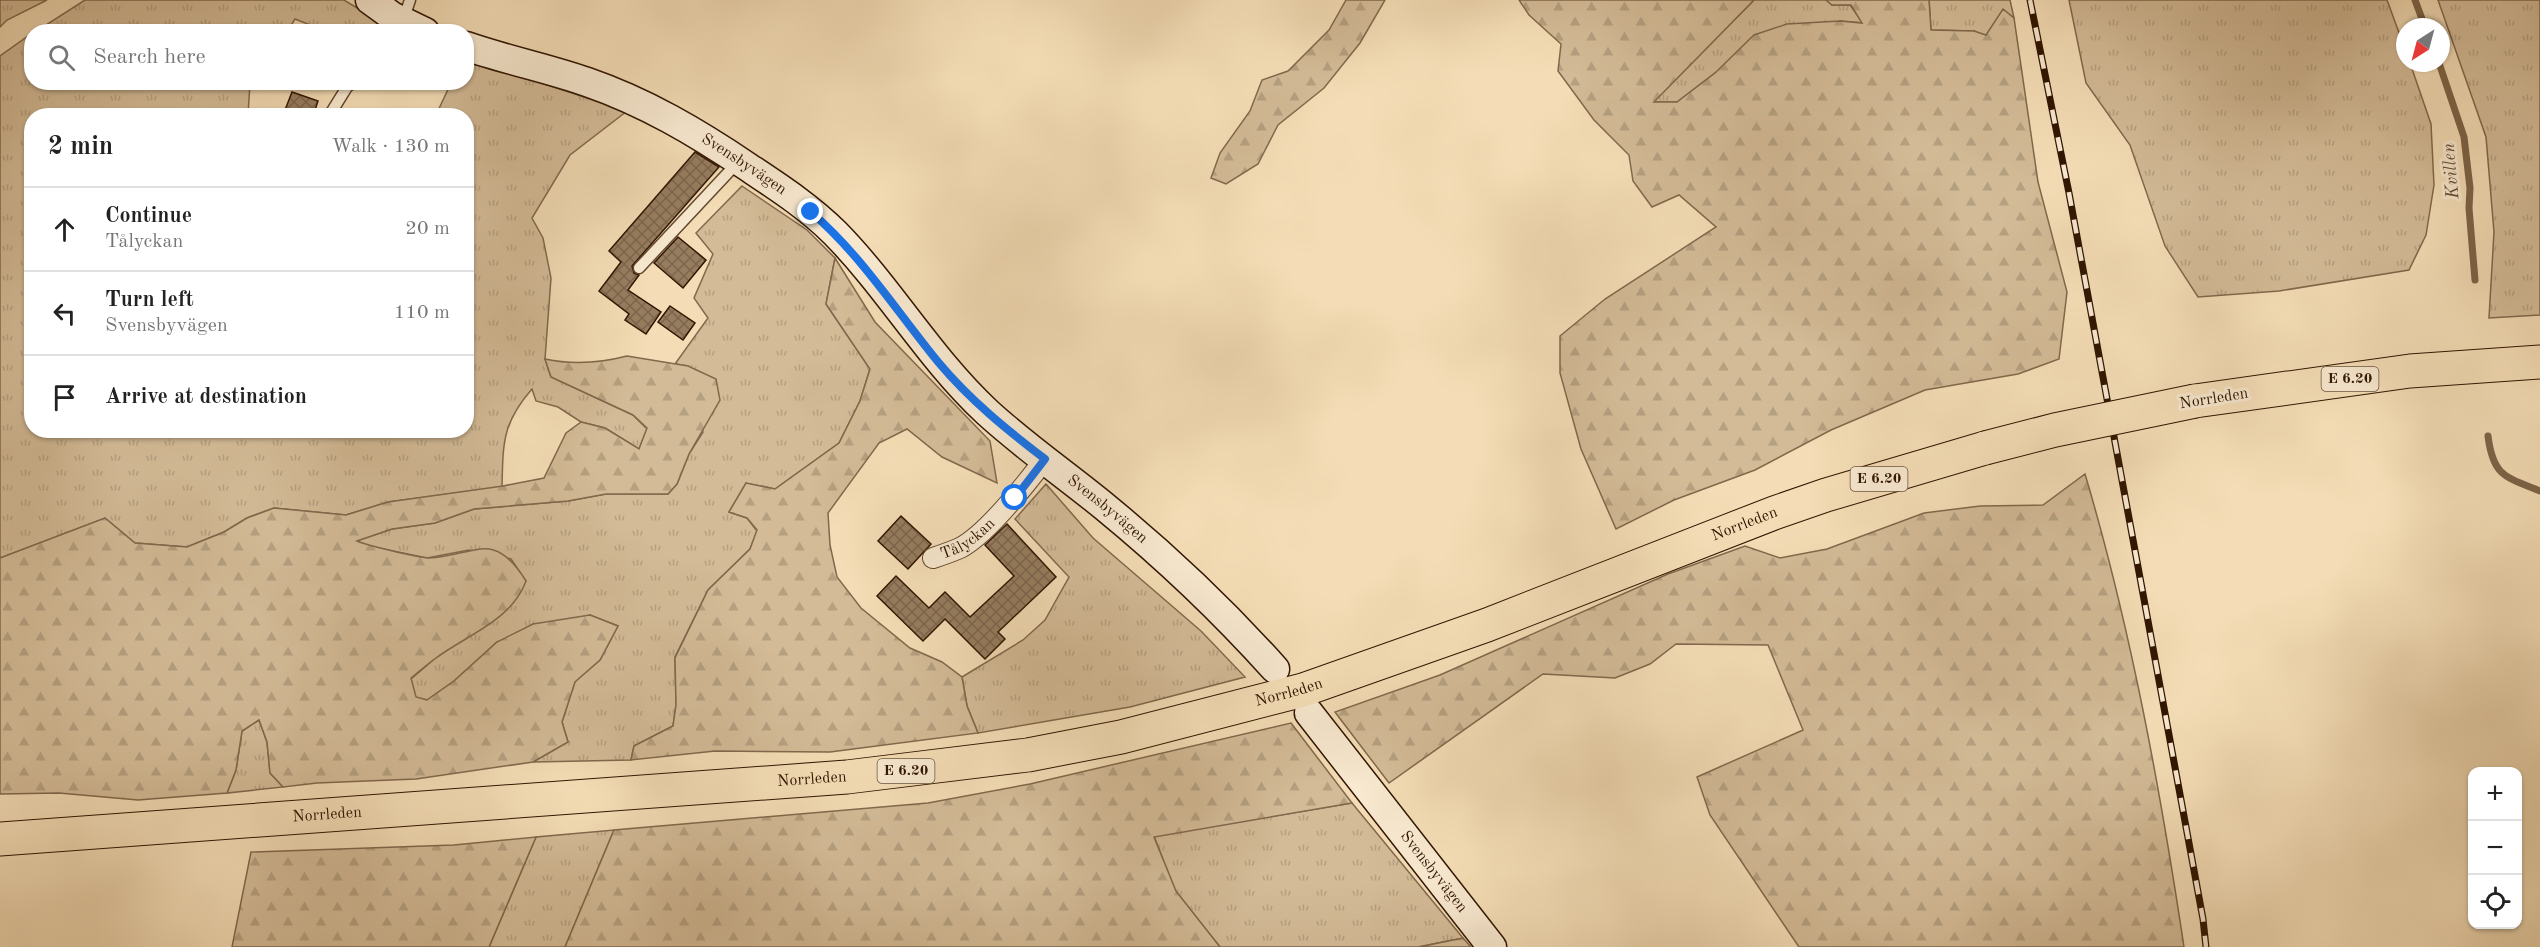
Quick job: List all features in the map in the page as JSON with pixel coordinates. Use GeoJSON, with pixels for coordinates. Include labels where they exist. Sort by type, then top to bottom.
{"type":"FeatureCollection","features":[{"type":"Feature","properties":{"kind":"highway","name":"Norrleden"},"geometry":{"type":"LineString","coordinates":[[0,839],[768,784],[847,777],[1028,755],[1121,737],[1303,690],[1487,626],[1774,513],[1826,495],[1985,448],[2055,430],[2195,401],[2410,372],[2540,362]]}},
{"type":"Feature","properties":{"kind":"street"},"geometry":{"type":"LineString","coordinates":[[369,0],[414,23]]}},
{"type":"Feature","properties":{"kind":"street","name":"Svensbyvägen"},"geometry":{"type":"LineString","coordinates":[[474,48],[585,81],[633,99],[675,120],[797,200],[837,235],[864,265],[952,378],[1000,424],[1159,553],[1230,619],[1275,669]]}},
{"type":"Feature","properties":{"kind":"street","name":"Tålyckan"},"geometry":{"type":"LineString","coordinates":[[933,558],[962,547],[978,534],[1015,498],[1045,459]]}},
{"type":"Feature","properties":{"kind":"street","name":"Svensbyvägen"},"geometry":{"type":"LineString","coordinates":[[1309,713],[1492,947]]}},
{"type":"Feature","properties":{"kind":"lane"},"geometry":{"type":"LineString","coordinates":[[334,108],[345,90]]}},
{"type":"Feature","properties":{"kind":"lane"},"geometry":{"type":"LineString","coordinates":[[639,268],[740,161]]}},
{"type":"Feature","properties":{"kind":"green space"},"geometry":{"type":"Polygon","coordinates":[[[0,0],[47,0],[7,20],[0,27],[0,0]]]}},
{"type":"Feature","properties":{"kind":"green space"},"geometry":{"type":"Polygon","coordinates":[[[85,0],[344,0],[383,24],[308,24],[295,19],[292,24],[48,24],[85,0]]]}},
{"type":"Feature","properties":{"kind":"green space"},"geometry":{"type":"Polygon","coordinates":[[[1346,0],[1385,0],[1360,43],[1324,88],[1278,125],[1258,164],[1226,184],[1211,178],[1220,153],[1250,111],[1262,80],[1288,71],[1329,30],[1346,0]]]}},
{"type":"Feature","properties":{"kind":"green space"},"geometry":{"type":"Polygon","coordinates":[[[1519,0],[1754,0],[1654,102],[1677,102],[1715,73],[1754,35],[1787,24],[1840,21],[1862,23],[1851,5],[1832,5],[1826,0],[1929,0],[1931,30],[1974,31],[1986,35],[2003,9],[2014,18],[2038,182],[2067,292],[2059,359],[2018,374],[1925,390],[1831,430],[1755,470],[1674,500],[1616,529],[1581,449],[1560,373],[1560,336],[1605,299],[1716,227],[1679,195],[1652,207],[1633,181],[1629,155],[1594,120],[1558,71],[1561,44],[1529,15],[1519,0]]]}},
{"type":"Feature","properties":{"kind":"green space"},"geometry":{"type":"Polygon","coordinates":[[[1754,0],[1826,0],[1832,5],[1850,5],[1863,23],[1840,21],[1715,73],[1677,102],[1653,102],[1754,0]]]}},
{"type":"Feature","properties":{"kind":"green space"},"geometry":{"type":"Polygon","coordinates":[[[1929,0],[2010,0],[2014,18],[2003,10],[1986,36],[1974,31],[1931,30],[1929,0]]]}},
{"type":"Feature","properties":{"kind":"green space"},"geometry":{"type":"Polygon","coordinates":[[[2069,0],[2387,0],[2396,24],[2396,72],[2413,72],[2431,124],[2434,185],[2426,235],[2409,270],[2279,291],[2198,297],[2165,246],[2130,145],[2086,83],[2069,0]]]}},
{"type":"Feature","properties":{"kind":"green space"},"geometry":{"type":"Polygon","coordinates":[[[2438,0],[2540,0],[2540,315],[2489,318],[2494,232],[2486,137],[2450,34],[2450,18],[2444,18],[2438,0]]]}},
{"type":"Feature","properties":{"kind":"green space"},"geometry":{"type":"Polygon","coordinates":[[[24,39],[24,90],[250,90],[248,108],[24,108],[24,438],[474,438],[474,108],[439,108],[448,90],[474,90],[474,61],[627,111],[570,155],[532,218],[543,238],[551,278],[545,359],[551,377],[633,415],[647,429],[639,449],[605,428],[581,422],[558,407],[536,401],[532,389],[515,413],[506,435],[502,487],[388,502],[346,515],[274,508],[247,518],[224,532],[187,547],[135,543],[105,518],[0,558],[0,56],[24,39]]]}},
{"type":"Feature","properties":{"kind":"green space"},"geometry":{"type":"Polygon","coordinates":[[[742,186],[807,230],[835,258],[826,304],[870,369],[860,401],[839,443],[775,489],[746,483],[729,512],[747,518],[757,531],[750,549],[708,590],[675,657],[676,705],[673,726],[634,746],[631,760],[533,762],[568,742],[562,722],[575,681],[600,660],[618,626],[590,615],[497,642],[454,681],[427,700],[415,697],[411,679],[526,581],[511,559],[469,550],[427,558],[369,546],[356,541],[392,529],[435,523],[474,509],[568,501],[606,494],[668,494],[677,484],[689,454],[703,432],[688,366],[675,364],[708,318],[694,298],[713,254],[696,233],[742,186]]]}},
{"type":"Feature","properties":{"kind":"green space"},"geometry":{"type":"Polygon","coordinates":[[[835,258],[875,322],[990,441],[997,483],[942,457],[907,429],[879,443],[828,513],[830,545],[837,577],[861,608],[910,648],[942,662],[962,677],[967,706],[978,733],[830,752],[715,751],[631,760],[634,746],[673,726],[676,705],[675,658],[708,590],[750,549],[757,530],[747,518],[729,512],[746,483],[775,489],[839,443],[860,401],[870,369],[826,304],[835,258]]]}},
{"type":"Feature","properties":{"kind":"green space"},"geometry":{"type":"Polygon","coordinates":[[[627,356],[688,366],[716,379],[720,400],[689,454],[677,484],[668,494],[606,494],[568,501],[474,509],[435,523],[392,529],[357,541],[429,558],[471,550],[493,550],[514,565],[526,581],[519,595],[500,616],[436,658],[411,678],[416,697],[427,700],[454,681],[497,642],[533,624],[590,615],[618,626],[600,660],[575,682],[562,722],[568,742],[533,762],[416,779],[317,783],[283,787],[270,773],[267,742],[259,720],[242,731],[236,770],[227,793],[138,800],[59,793],[0,794],[0,558],[105,518],[135,543],[187,547],[224,532],[247,518],[274,508],[346,515],[388,502],[544,478],[566,433],[581,422],[605,428],[639,449],[647,428],[633,415],[551,377],[545,359],[586,362],[627,356]]]}},
{"type":"Feature","properties":{"kind":"green space"},"geometry":{"type":"Polygon","coordinates":[[[2085,474],[2116,591],[2143,709],[2184,947],[1799,947],[1710,815],[1697,777],[1803,730],[1768,645],[1676,644],[1650,664],[1615,678],[1543,674],[1389,783],[1335,712],[1440,675],[1668,574],[1745,546],[1780,558],[1827,549],[1924,513],[1980,506],[2043,505],[2085,474]]]}},
{"type":"Feature","properties":{"kind":"green space"},"geometry":{"type":"Polygon","coordinates":[[[1046,484],[1093,538],[1201,631],[1245,677],[1130,707],[978,733],[967,706],[962,677],[1023,640],[1045,620],[1069,577],[1015,519],[1046,484]]]}},
{"type":"Feature","properties":{"kind":"green space"},"geometry":{"type":"Polygon","coordinates":[[[259,720],[267,742],[270,773],[283,787],[227,793],[236,770],[242,731],[259,720]]]}},
{"type":"Feature","properties":{"kind":"green space"},"geometry":{"type":"Polygon","coordinates":[[[1291,723],[1352,803],[1154,837],[1176,891],[1220,947],[565,947],[614,830],[928,803],[1030,784],[1291,723]]]}},
{"type":"Feature","properties":{"kind":"green space"},"geometry":{"type":"Polygon","coordinates":[[[1352,803],[1463,938],[1418,947],[1220,947],[1175,891],[1154,836],[1352,803]]]}},
{"type":"Feature","properties":{"kind":"green space"},"geometry":{"type":"Polygon","coordinates":[[[614,830],[565,947],[489,947],[536,837],[614,830]]]}},
{"type":"Feature","properties":{"kind":"green space"},"geometry":{"type":"Polygon","coordinates":[[[536,837],[489,947],[232,947],[251,852],[454,845],[536,837]]]}},
{"type":"Feature","properties":{"kind":"green space"},"geometry":{"type":"Polygon","coordinates":[[[1463,938],[1471,947],[1419,947],[1463,938]]]}},
{"type":"Feature","properties":{"kind":"building"},"geometry":{"type":"Polygon","coordinates":[[[292,92],[318,101],[316,108],[286,108],[292,92]]]}},
{"type":"Feature","properties":{"kind":"building"},"geometry":{"type":"Polygon","coordinates":[[[695,152],[719,167],[632,266],[634,273],[639,275],[628,290],[661,312],[646,334],[625,320],[629,314],[599,291],[621,262],[609,251],[695,152]]]}},
{"type":"Feature","properties":{"kind":"building"},"geometry":{"type":"Polygon","coordinates":[[[678,237],[706,260],[683,288],[654,263],[678,237]]]}},
{"type":"Feature","properties":{"kind":"building"},"geometry":{"type":"Polygon","coordinates":[[[670,306],[695,323],[683,340],[658,322],[670,306]]]}},
{"type":"Feature","properties":{"kind":"building"},"geometry":{"type":"Polygon","coordinates":[[[901,516],[931,544],[908,569],[878,541],[901,516]]]}},
{"type":"Feature","properties":{"kind":"building"},"geometry":{"type":"Polygon","coordinates":[[[1007,524],[1056,577],[998,632],[1005,639],[985,659],[945,619],[923,641],[877,596],[896,576],[929,608],[945,592],[970,617],[1014,576],[985,545],[1007,524]]]}},
{"type":"Feature","properties":{"kind":"waterway","name":"Kvillen"},"geometry":{"type":"LineString","coordinates":[[2415,0],[2422,18]]}},
{"type":"Feature","properties":{"kind":"waterway","name":"Kvillen"},"geometry":{"type":"LineString","coordinates":[[2442,72],[2464,137],[2470,188],[2469,208],[2475,280]]}},
{"type":"Feature","properties":{"kind":"waterway","name":"Kvillen"},"geometry":{"type":"LineString","coordinates":[[2488,436],[2493,460],[2497,467],[2509,478],[2540,491]]}},
{"type":"Feature","properties":{"kind":"railway"},"geometry":{"type":"LineString","coordinates":[[2030,0],[2069,193],[2203,919],[2206,947]]}},
{"type":"Feature","properties":{"kind":"route"},"geometry":{"type":"LineString","coordinates":[[811,212],[837,235],[864,265],[952,378],[1000,424],[1045,459],[1015,498]]}}]}
